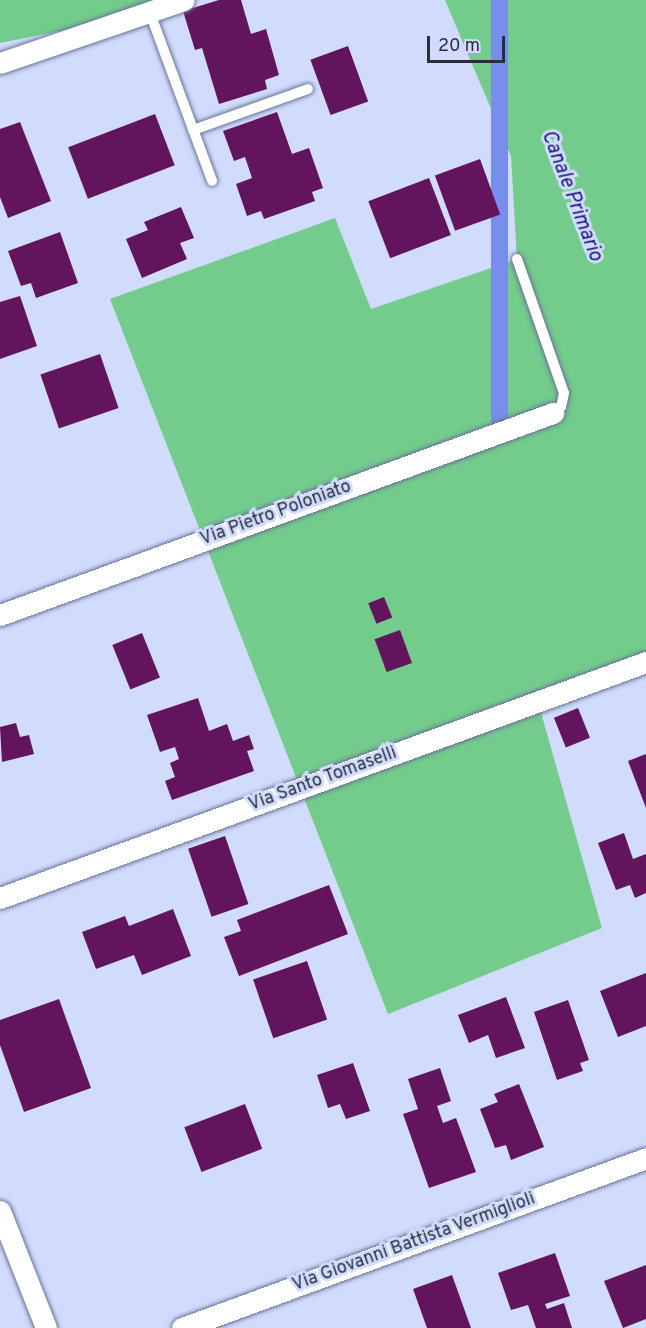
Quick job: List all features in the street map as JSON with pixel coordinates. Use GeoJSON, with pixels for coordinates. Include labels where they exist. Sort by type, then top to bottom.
{"type":"FeatureCollection","features":[{"type":"Feature","properties":{"kind":"street"},"geometry":{"type":"LineString","coordinates":[[0,63],[184,0]]}},
{"type":"Feature","properties":{"kind":"street","name":"Via Pietro Poloniato"},"geometry":{"type":"LineString","coordinates":[[0,615],[553,413]]}},
{"type":"Feature","properties":{"kind":"street","name":"Via Santo Tomaselli"},"geometry":{"type":"LineString","coordinates":[[0,898],[646,662]]}},
{"type":"Feature","properties":{"kind":"street","name":"Via Giovanni Battista Vermiglioli"},"geometry":{"type":"LineString","coordinates":[[182,1328],[646,1158]]}},
{"type":"Feature","properties":{"kind":"street"},"geometry":{"type":"LineString","coordinates":[[0,1211],[38,1326]]}},
{"type":"Feature","properties":{"kind":"lane"},"geometry":{"type":"LineString","coordinates":[[150,13],[212,181]]}},
{"type":"Feature","properties":{"kind":"lane"},"geometry":{"type":"LineString","coordinates":[[193,130],[308,89]]}},
{"type":"Feature","properties":{"kind":"lane"},"geometry":{"type":"LineString","coordinates":[[517,259],[564,393],[561,407],[553,413]]}},
{"type":"Feature","properties":{"kind":"green space"},"geometry":{"type":"Polygon","coordinates":[[[0,0],[185,0],[150,13],[0,43],[0,0]]]}},
{"type":"Feature","properties":{"kind":"green space"},"geometry":{"type":"Polygon","coordinates":[[[445,0],[646,0],[646,662],[538,702],[602,928],[388,1014],[110,299],[335,218],[371,309],[517,259],[511,156],[445,0]]]}},
{"type":"Feature","properties":{"kind":"water"},"geometry":{"type":"Polygon","coordinates":[[[491,0],[508,0],[508,436],[491,436],[491,0]]]}},
{"type":"Feature","properties":{"kind":"building"},"geometry":{"type":"Polygon","coordinates":[[[219,0],[241,0],[251,34],[266,29],[279,75],[265,80],[267,89],[219,104],[202,48],[195,50],[183,11],[219,0]]]}},
{"type":"Feature","properties":{"kind":"building"},"geometry":{"type":"Polygon","coordinates":[[[348,46],[368,101],[331,115],[310,60],[348,46]]]}},
{"type":"Feature","properties":{"kind":"building"},"geometry":{"type":"Polygon","coordinates":[[[277,112],[292,154],[309,148],[323,188],[312,192],[315,201],[264,219],[261,211],[247,216],[236,184],[252,178],[245,157],[234,161],[223,131],[277,112]]]}},
{"type":"Feature","properties":{"kind":"building"},"geometry":{"type":"Polygon","coordinates":[[[155,114],[175,165],[88,199],[68,147],[155,114]]]}},
{"type":"Feature","properties":{"kind":"building"},"geometry":{"type":"Polygon","coordinates":[[[20,122],[51,201],[8,218],[0,197],[0,129],[20,122]]]}},
{"type":"Feature","properties":{"kind":"building"},"geometry":{"type":"Polygon","coordinates":[[[480,159],[500,214],[455,231],[435,175],[480,159]]]}},
{"type":"Feature","properties":{"kind":"building"},"geometry":{"type":"Polygon","coordinates":[[[429,178],[451,235],[390,258],[368,201],[429,178]]]}},
{"type":"Feature","properties":{"kind":"building"},"geometry":{"type":"Polygon","coordinates":[[[181,207],[194,238],[180,243],[187,259],[142,278],[126,239],[148,230],[144,222],[181,207]]]}},
{"type":"Feature","properties":{"kind":"building"},"geometry":{"type":"Polygon","coordinates":[[[60,232],[78,283],[36,298],[31,283],[21,286],[8,251],[60,232]]]}},
{"type":"Feature","properties":{"kind":"building"},"geometry":{"type":"Polygon","coordinates":[[[20,296],[37,346],[0,359],[0,302],[20,296]]]}},
{"type":"Feature","properties":{"kind":"building"},"geometry":{"type":"Polygon","coordinates":[[[100,354],[119,408],[59,428],[40,375],[100,354]]]}},
{"type":"Feature","properties":{"kind":"building"},"geometry":{"type":"Polygon","coordinates":[[[384,597],[392,617],[376,624],[368,603],[384,597]]]}},
{"type":"Feature","properties":{"kind":"building"},"geometry":{"type":"Polygon","coordinates":[[[400,630],[412,663],[387,672],[375,639],[400,630]]]}},
{"type":"Feature","properties":{"kind":"building"},"geometry":{"type":"Polygon","coordinates":[[[142,633],[160,678],[130,689],[112,645],[142,633]]]}},
{"type":"Feature","properties":{"kind":"building"},"geometry":{"type":"Polygon","coordinates":[[[198,698],[209,731],[227,724],[233,741],[249,735],[254,749],[247,751],[254,771],[172,800],[165,781],[175,777],[170,763],[179,759],[175,747],[160,752],[147,715],[198,698]]]}},
{"type":"Feature","properties":{"kind":"building"},"geometry":{"type":"Polygon","coordinates":[[[578,708],[590,738],[566,747],[554,718],[578,708]]]}},
{"type":"Feature","properties":{"kind":"building"},"geometry":{"type":"Polygon","coordinates":[[[16,723],[20,737],[29,735],[34,754],[2,762],[0,727],[16,723]]]}},
{"type":"Feature","properties":{"kind":"building"},"geometry":{"type":"Polygon","coordinates":[[[646,754],[646,808],[628,761],[646,754]]]}},
{"type":"Feature","properties":{"kind":"building"},"geometry":{"type":"Polygon","coordinates":[[[624,833],[633,859],[646,854],[646,893],[635,898],[630,885],[616,890],[598,843],[624,833]]]}},
{"type":"Feature","properties":{"kind":"building"},"geometry":{"type":"Polygon","coordinates":[[[225,836],[248,904],[212,917],[188,849],[225,836]]]}},
{"type":"Feature","properties":{"kind":"building"},"geometry":{"type":"Polygon","coordinates":[[[329,885],[348,934],[239,976],[224,937],[241,931],[237,920],[329,885]]]}},
{"type":"Feature","properties":{"kind":"building"},"geometry":{"type":"Polygon","coordinates":[[[173,909],[191,956],[142,975],[134,955],[96,969],[82,932],[125,916],[129,926],[173,909]]]}},
{"type":"Feature","properties":{"kind":"building"},"geometry":{"type":"Polygon","coordinates":[[[307,961],[327,1020],[273,1038],[253,980],[307,961]]]}},
{"type":"Feature","properties":{"kind":"building"},"geometry":{"type":"Polygon","coordinates":[[[646,973],[646,1026],[618,1037],[600,991],[646,973]]]}},
{"type":"Feature","properties":{"kind":"building"},"geometry":{"type":"Polygon","coordinates":[[[506,997],[525,1048],[496,1058],[488,1035],[469,1043],[458,1015],[506,997]]]}},
{"type":"Feature","properties":{"kind":"building"},"geometry":{"type":"Polygon","coordinates":[[[59,999],[91,1088],[24,1112],[0,1045],[0,1020],[59,999]]]}},
{"type":"Feature","properties":{"kind":"building"},"geometry":{"type":"Polygon","coordinates":[[[568,1000],[589,1060],[580,1063],[583,1071],[557,1080],[534,1012],[568,1000]]]}},
{"type":"Feature","properties":{"kind":"building"},"geometry":{"type":"Polygon","coordinates":[[[353,1063],[370,1111],[346,1119],[340,1104],[328,1108],[317,1075],[353,1063]]]}},
{"type":"Feature","properties":{"kind":"building"},"geometry":{"type":"Polygon","coordinates":[[[440,1068],[451,1101],[437,1106],[443,1123],[456,1118],[476,1172],[429,1188],[403,1114],[418,1109],[408,1079],[440,1068]]]}},
{"type":"Feature","properties":{"kind":"building"},"geometry":{"type":"Polygon","coordinates":[[[519,1084],[544,1147],[511,1160],[506,1145],[495,1148],[480,1109],[498,1102],[494,1094],[519,1084]]]}},
{"type":"Feature","properties":{"kind":"building"},"geometry":{"type":"Polygon","coordinates":[[[245,1104],[262,1149],[202,1172],[184,1127],[245,1104]]]}},
{"type":"Feature","properties":{"kind":"building"},"geometry":{"type":"Polygon","coordinates":[[[555,1253],[570,1296],[545,1304],[547,1309],[564,1303],[572,1328],[536,1328],[528,1305],[511,1310],[498,1273],[555,1253]]]}},
{"type":"Feature","properties":{"kind":"building"},"geometry":{"type":"Polygon","coordinates":[[[646,1265],[646,1319],[623,1328],[604,1281],[646,1265]]]}},
{"type":"Feature","properties":{"kind":"building"},"geometry":{"type":"Polygon","coordinates":[[[452,1275],[471,1328],[427,1328],[413,1289],[452,1275]]]}},
{"type":"Feature","properties":{"kind":"water label","name":"Canale Primario"},"geometry":{"type":"Point","coordinates":[571,196]}}]}
